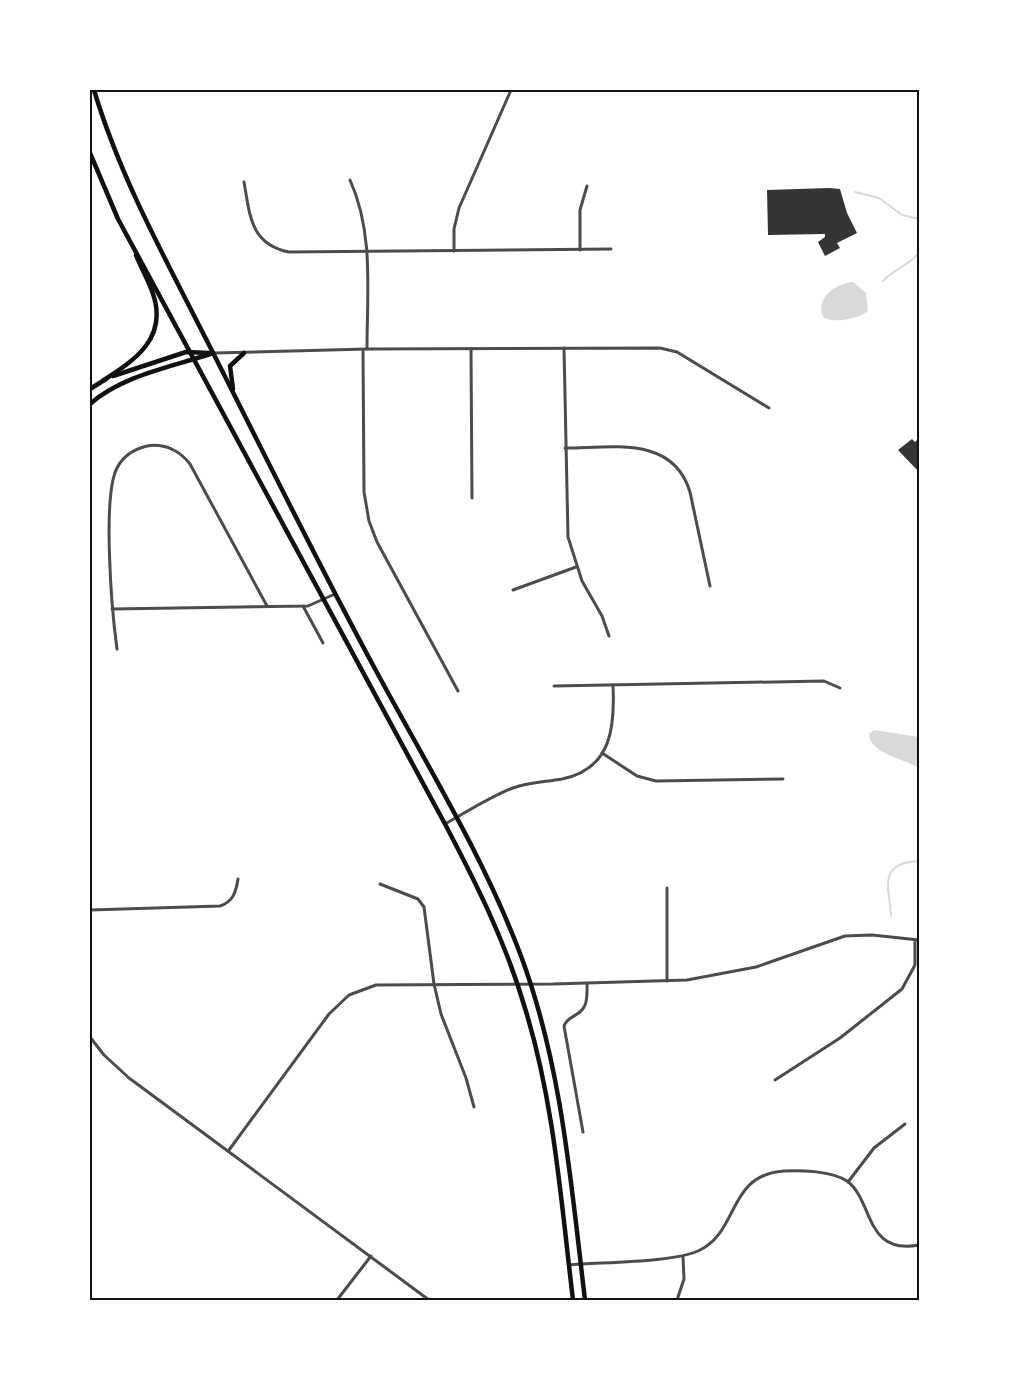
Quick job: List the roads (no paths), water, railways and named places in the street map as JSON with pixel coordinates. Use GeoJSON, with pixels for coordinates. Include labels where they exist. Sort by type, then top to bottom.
{"type":"FeatureCollection","features":[{"type":"Feature","properties":{"kind":"main road"},"geometry":{"type":"LineString","coordinates":[[94,90],[129,186],[335,594],[456,818],[502,910],[531,984],[557,1086],[585,1300]]}},
{"type":"Feature","properties":{"kind":"main road"},"geometry":{"type":"LineString","coordinates":[[90,153],[154,296],[155,324],[150,338],[139,356],[90,389]]}},
{"type":"Feature","properties":{"kind":"main road"},"geometry":{"type":"LineString","coordinates":[[128,238],[191,351],[445,824],[490,912],[517,983],[536,1048],[545,1092],[573,1300]]}},
{"type":"Feature","properties":{"kind":"main road"},"geometry":{"type":"LineString","coordinates":[[104,380],[191,351],[213,353]]}},
{"type":"Feature","properties":{"kind":"main road"},"geometry":{"type":"LineString","coordinates":[[90,404],[108,391],[126,382],[213,353]]}},
{"type":"Feature","properties":{"kind":"main road"},"geometry":{"type":"LineString","coordinates":[[236,398],[230,368],[233,361],[244,353]]}},
{"type":"Feature","properties":{"kind":"street"},"geometry":{"type":"LineString","coordinates":[[454,250],[454,229],[459,208],[511,90]]}},
{"type":"Feature","properties":{"kind":"street"},"geometry":{"type":"LineString","coordinates":[[350,180],[364,222],[367,251],[368,349]]}},
{"type":"Feature","properties":{"kind":"street"},"geometry":{"type":"LineString","coordinates":[[244,182],[252,223],[260,237],[272,247],[289,252],[611,249]]}},
{"type":"Feature","properties":{"kind":"street"},"geometry":{"type":"LineString","coordinates":[[580,250],[580,210],[587,186]]}},
{"type":"Feature","properties":{"kind":"street"},"geometry":{"type":"LineString","coordinates":[[564,348],[566,521],[576,567],[602,616],[609,636]]}},
{"type":"Feature","properties":{"kind":"street"},"geometry":{"type":"LineString","coordinates":[[213,353],[363,349],[648,348],[677,352],[769,408]]}},
{"type":"Feature","properties":{"kind":"street"},"geometry":{"type":"LineString","coordinates":[[363,349],[364,492],[369,521],[377,542],[458,691]]}},
{"type":"Feature","properties":{"kind":"street"},"geometry":{"type":"LineString","coordinates":[[471,349],[472,498]]}},
{"type":"Feature","properties":{"kind":"street"},"geometry":{"type":"LineString","coordinates":[[117,649],[112,609],[112,480],[117,468],[127,455],[141,448],[158,445],[180,453],[190,464],[267,606]]}},
{"type":"Feature","properties":{"kind":"street"},"geometry":{"type":"LineString","coordinates":[[565,448],[638,448],[657,453],[672,463],[688,486],[710,586]]}},
{"type":"Feature","properties":{"kind":"street"},"geometry":{"type":"LineString","coordinates":[[513,590],[576,567]]}},
{"type":"Feature","properties":{"kind":"street"},"geometry":{"type":"LineString","coordinates":[[112,609],[303,606],[315,605],[335,594]]}},
{"type":"Feature","properties":{"kind":"street"},"geometry":{"type":"LineString","coordinates":[[303,606],[323,643]]}},
{"type":"Feature","properties":{"kind":"street"},"geometry":{"type":"LineString","coordinates":[[554,686],[824,681],[840,688]]}},
{"type":"Feature","properties":{"kind":"street"},"geometry":{"type":"LineString","coordinates":[[445,824],[512,788],[538,781],[561,779],[580,772],[602,753],[613,726],[613,685]]}},
{"type":"Feature","properties":{"kind":"street"},"geometry":{"type":"LineString","coordinates":[[602,753],[628,772],[651,780],[783,779]]}},
{"type":"Feature","properties":{"kind":"street"},"geometry":{"type":"LineString","coordinates":[[90,910],[220,906],[227,904],[233,897],[238,879]]}},
{"type":"Feature","properties":{"kind":"street"},"geometry":{"type":"LineString","coordinates":[[380,884],[418,899],[424,907],[434,984],[445,1028],[466,1078],[474,1107]]}},
{"type":"Feature","properties":{"kind":"street"},"geometry":{"type":"LineString","coordinates":[[668,888],[668,981]]}},
{"type":"Feature","properties":{"kind":"street"},"geometry":{"type":"LineString","coordinates":[[229,1150],[323,1023],[342,1001],[357,990],[376,985],[668,981],[708,977],[756,967],[846,936],[872,935],[917,940],[915,966],[902,988],[840,1038],[775,1080]]}},
{"type":"Feature","properties":{"kind":"street"},"geometry":{"type":"LineString","coordinates":[[583,1132],[564,1026],[569,1018],[580,1013],[585,1006],[587,983]]}},
{"type":"Feature","properties":{"kind":"street"},"geometry":{"type":"LineString","coordinates":[[90,1037],[104,1055],[129,1078],[229,1150],[429,1300]]}},
{"type":"Feature","properties":{"kind":"street"},"geometry":{"type":"LineString","coordinates":[[848,1182],[874,1148],[905,1124]]}},
{"type":"Feature","properties":{"kind":"street"},"geometry":{"type":"LineString","coordinates":[[569,1264],[682,1256],[701,1250],[716,1239],[727,1223],[743,1191],[764,1175],[784,1171],[824,1172],[848,1182],[861,1198],[871,1224],[882,1237],[899,1245],[919,1245]]}},
{"type":"Feature","properties":{"kind":"street"},"geometry":{"type":"LineString","coordinates":[[337,1300],[371,1256]]}},
{"type":"Feature","properties":{"kind":"street"},"geometry":{"type":"LineString","coordinates":[[677,1300],[684,1279],[682,1256]]}},
{"type":"Feature","properties":{"kind":"waterway"},"geometry":{"type":"LineString","coordinates":[[855,192],[879,198],[902,215],[919,219]]}},
{"type":"Feature","properties":{"kind":"waterway"},"geometry":{"type":"LineString","coordinates":[[883,281],[919,253]]}},
{"type":"Feature","properties":{"kind":"waterway"},"geometry":{"type":"LineString","coordinates":[[891,916],[888,887],[888,879],[891,872],[896,867],[905,863],[919,861]]}}]}
